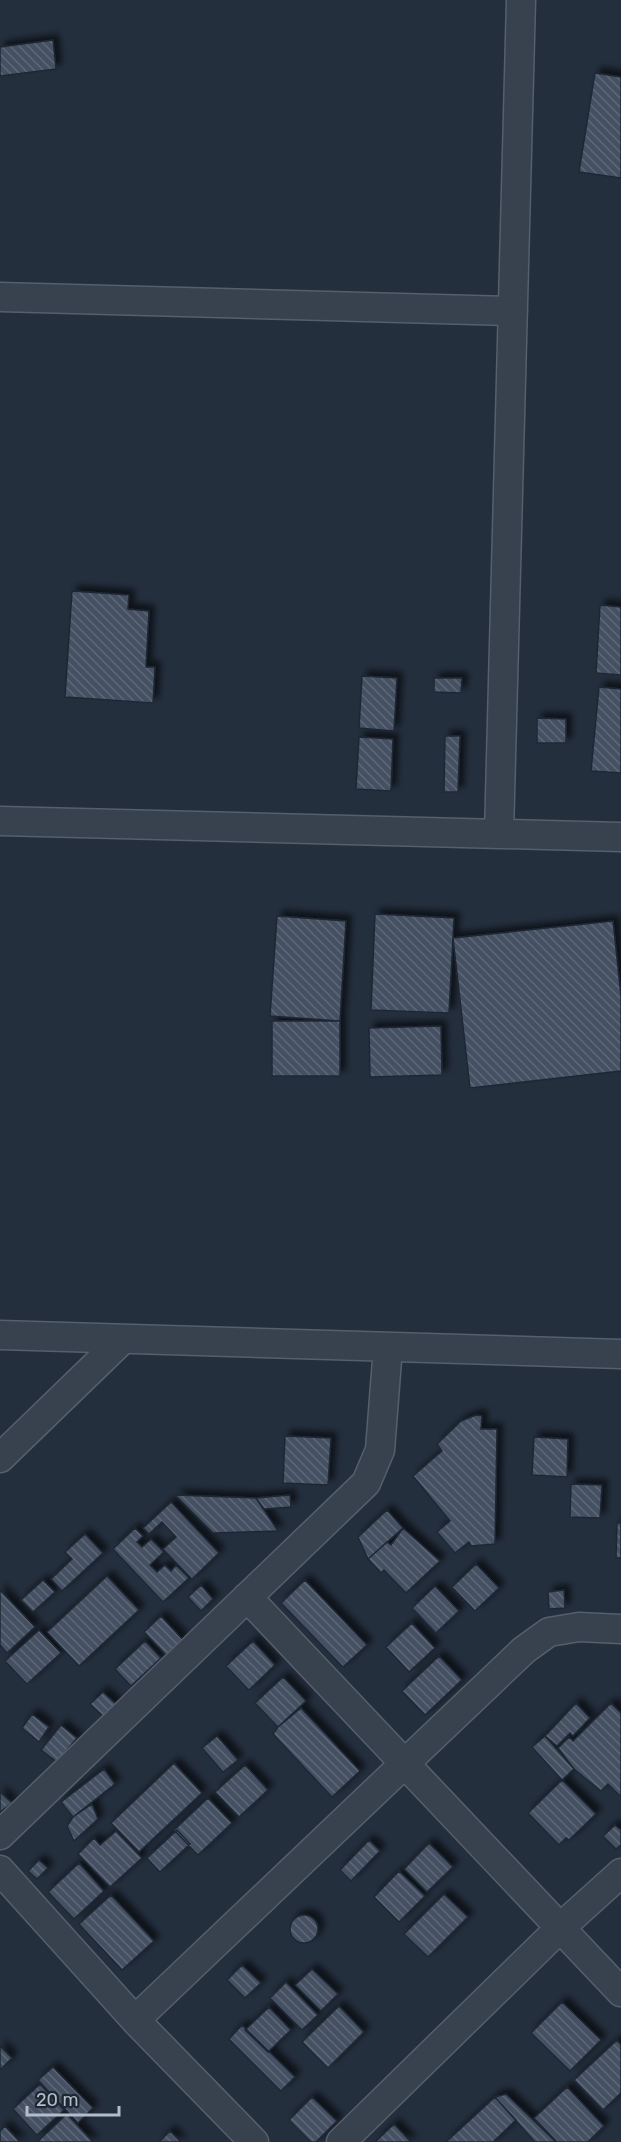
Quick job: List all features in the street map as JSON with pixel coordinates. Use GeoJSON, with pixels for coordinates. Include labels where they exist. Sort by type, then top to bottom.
{"type":"FeatureCollection","features":[{"type":"Feature","properties":{"kind":"street"},"geometry":{"type":"LineString","coordinates":[[500,834],[521,0]]}},
{"type":"Feature","properties":{"kind":"street"},"geometry":{"type":"LineString","coordinates":[[0,297],[513,311]]}},
{"type":"Feature","properties":{"kind":"street"},"geometry":{"type":"LineString","coordinates":[[0,820],[621,837]]}},
{"type":"Feature","properties":{"kind":"street"},"geometry":{"type":"LineString","coordinates":[[0,1335],[621,1354]]}},
{"type":"Feature","properties":{"kind":"street"},"geometry":{"type":"LineString","coordinates":[[0,1458],[123,1339]]}},
{"type":"Feature","properties":{"kind":"street"},"geometry":{"type":"LineString","coordinates":[[0,1835],[366,1483],[380,1450],[388,1347]]}},
{"type":"Feature","properties":{"kind":"street"},"geometry":{"type":"LineString","coordinates":[[247,1597],[621,1992]]}},
{"type":"Feature","properties":{"kind":"street"},"geometry":{"type":"LineString","coordinates":[[135,2020],[524,1650],[549,1632],[579,1627],[621,1629]]}},
{"type":"Feature","properties":{"kind":"street"},"geometry":{"type":"LineString","coordinates":[[0,1870],[135,2020],[254,2142]]}},
{"type":"Feature","properties":{"kind":"street"},"geometry":{"type":"LineString","coordinates":[[341,2142],[560,1928],[621,1873]]}},
{"type":"Feature","properties":{"kind":"building"},"geometry":{"type":"Polygon","coordinates":[[[53,40],[56,69],[0,76],[0,47],[53,40]]]}},
{"type":"Feature","properties":{"kind":"building"},"geometry":{"type":"Polygon","coordinates":[[[595,73],[621,77],[621,178],[579,172],[595,73]]]}},
{"type":"Feature","properties":{"kind":"building"},"geometry":{"type":"Polygon","coordinates":[[[72,591],[129,595],[128,609],[149,611],[146,667],[155,667],[153,703],[65,697],[72,591]]]}},
{"type":"Feature","properties":{"kind":"building"},"geometry":{"type":"Polygon","coordinates":[[[600,605],[621,607],[621,675],[596,673],[600,605]]]}},
{"type":"Feature","properties":{"kind":"building"},"geometry":{"type":"Polygon","coordinates":[[[362,676],[397,678],[394,731],[359,728],[362,676]]]}},
{"type":"Feature","properties":{"kind":"building"},"geometry":{"type":"Polygon","coordinates":[[[434,678],[462,678],[461,693],[434,692],[434,678]]]}},
{"type":"Feature","properties":{"kind":"building"},"geometry":{"type":"Polygon","coordinates":[[[599,687],[621,689],[621,773],[591,771],[599,687]]]}},
{"type":"Feature","properties":{"kind":"building"},"geometry":{"type":"Polygon","coordinates":[[[537,718],[566,719],[566,743],[537,743],[537,718]]]}},
{"type":"Feature","properties":{"kind":"building"},"geometry":{"type":"Polygon","coordinates":[[[445,736],[460,736],[458,792],[444,792],[445,736]]]}},
{"type":"Feature","properties":{"kind":"building"},"geometry":{"type":"Polygon","coordinates":[[[359,737],[393,739],[391,791],[356,789],[359,737]]]}},
{"type":"Feature","properties":{"kind":"building"},"geometry":{"type":"Polygon","coordinates":[[[375,914],[454,918],[449,1013],[371,1010],[375,914]]]}},
{"type":"Feature","properties":{"kind":"building"},"geometry":{"type":"Polygon","coordinates":[[[277,916],[346,921],[340,1021],[270,1016],[277,916]]]}},
{"type":"Feature","properties":{"kind":"building"},"geometry":{"type":"Polygon","coordinates":[[[613,921],[621,996],[621,1071],[470,1088],[453,938],[613,921]]]}},
{"type":"Feature","properties":{"kind":"building"},"geometry":{"type":"Polygon","coordinates":[[[272,1021],[340,1021],[340,1076],[272,1076],[272,1021]]]}},
{"type":"Feature","properties":{"kind":"building"},"geometry":{"type":"Polygon","coordinates":[[[441,1026],[442,1075],[370,1077],[369,1028],[441,1026]]]}},
{"type":"Feature","properties":{"kind":"building"},"geometry":{"type":"Polygon","coordinates":[[[476,1415],[482,1416],[481,1429],[497,1429],[495,1544],[471,1546],[469,1542],[455,1553],[437,1532],[450,1521],[413,1476],[442,1451],[437,1444],[461,1421],[476,1415]]]}},
{"type":"Feature","properties":{"kind":"building"},"geometry":{"type":"Polygon","coordinates":[[[285,1436],[331,1438],[328,1485],[283,1483],[285,1436]]]}},
{"type":"Feature","properties":{"kind":"building"},"geometry":{"type":"Polygon","coordinates":[[[534,1437],[568,1439],[567,1477],[532,1475],[534,1437]]]}},
{"type":"Feature","properties":{"kind":"building"},"geometry":{"type":"Polygon","coordinates":[[[571,1484],[602,1485],[600,1518],[570,1517],[571,1484]]]}},
{"type":"Feature","properties":{"kind":"building"},"geometry":{"type":"Polygon","coordinates":[[[175,1495],[256,1498],[278,1531],[213,1533],[175,1495]]]}},
{"type":"Feature","properties":{"kind":"building"},"geometry":{"type":"Polygon","coordinates":[[[290,1495],[291,1507],[264,1509],[256,1498],[290,1495]]]}},
{"type":"Feature","properties":{"kind":"building"},"geometry":{"type":"Polygon","coordinates":[[[171,1502],[219,1553],[192,1579],[163,1549],[176,1537],[162,1522],[149,1534],[143,1528],[171,1502]]]}},
{"type":"Feature","properties":{"kind":"building"},"geometry":{"type":"Polygon","coordinates":[[[387,1510],[403,1528],[368,1559],[358,1537],[387,1510]]]}},
{"type":"Feature","properties":{"kind":"building"},"geometry":{"type":"Polygon","coordinates":[[[617,1523],[621,1523],[621,1558],[616,1558],[617,1523]]]}},
{"type":"Feature","properties":{"kind":"building"},"geometry":{"type":"Polygon","coordinates":[[[135,1528],[143,1536],[137,1542],[142,1547],[151,1539],[164,1552],[150,1565],[157,1572],[165,1565],[171,1571],[176,1565],[189,1578],[163,1602],[113,1549],[135,1528]]]}},
{"type":"Feature","properties":{"kind":"building"},"geometry":{"type":"Polygon","coordinates":[[[403,1528],[440,1561],[406,1593],[384,1570],[381,1573],[368,1559],[387,1542],[391,1545],[403,1528]]]}},
{"type":"Feature","properties":{"kind":"building"},"geometry":{"type":"Polygon","coordinates":[[[85,1534],[103,1553],[62,1591],[51,1579],[72,1559],[65,1552],[85,1534]]]}},
{"type":"Feature","properties":{"kind":"building"},"geometry":{"type":"Polygon","coordinates":[[[476,1564],[499,1588],[475,1611],[452,1587],[476,1564]]]}},
{"type":"Feature","properties":{"kind":"building"},"geometry":{"type":"Polygon","coordinates":[[[107,1576],[139,1610],[79,1666],[47,1632],[107,1576]]]}},
{"type":"Feature","properties":{"kind":"building"},"geometry":{"type":"Polygon","coordinates":[[[43,1580],[55,1592],[33,1612],[21,1600],[43,1580]]]}},
{"type":"Feature","properties":{"kind":"building"},"geometry":{"type":"Polygon","coordinates":[[[305,1580],[367,1645],[343,1667],[281,1603],[305,1580]]]}},
{"type":"Feature","properties":{"kind":"building"},"geometry":{"type":"Polygon","coordinates":[[[201,1585],[213,1599],[201,1611],[188,1597],[201,1585]]]}},
{"type":"Feature","properties":{"kind":"building"},"geometry":{"type":"Polygon","coordinates":[[[435,1586],[459,1611],[436,1633],[412,1608],[435,1586]]]}},
{"type":"Feature","properties":{"kind":"building"},"geometry":{"type":"Polygon","coordinates":[[[0,1590],[35,1627],[7,1653],[0,1645],[0,1590]]]}},
{"type":"Feature","properties":{"kind":"building"},"geometry":{"type":"Polygon","coordinates":[[[564,1590],[565,1608],[549,1609],[548,1592],[564,1590]]]}},
{"type":"Feature","properties":{"kind":"building"},"geometry":{"type":"Polygon","coordinates":[[[161,1616],[183,1640],[166,1655],[144,1632],[161,1616]]]}},
{"type":"Feature","properties":{"kind":"building"},"geometry":{"type":"Polygon","coordinates":[[[412,1623],[435,1648],[409,1672],[386,1647],[412,1623]]]}},
{"type":"Feature","properties":{"kind":"building"},"geometry":{"type":"Polygon","coordinates":[[[39,1630],[61,1653],[27,1684],[5,1661],[39,1630]]]}},
{"type":"Feature","properties":{"kind":"building"},"geometry":{"type":"Polygon","coordinates":[[[145,1641],[161,1658],[131,1686],[115,1669],[145,1641]]]}},
{"type":"Feature","properties":{"kind":"building"},"geometry":{"type":"Polygon","coordinates":[[[253,1641],[275,1665],[249,1690],[226,1666],[253,1641]]]}},
{"type":"Feature","properties":{"kind":"building"},"geometry":{"type":"Polygon","coordinates":[[[439,1656],[462,1680],[425,1715],[402,1691],[439,1656]]]}},
{"type":"Feature","properties":{"kind":"building"},"geometry":{"type":"Polygon","coordinates":[[[283,1677],[306,1701],[278,1727],[255,1703],[283,1677]]]}},
{"type":"Feature","properties":{"kind":"building"},"geometry":{"type":"Polygon","coordinates":[[[103,1692],[117,1705],[104,1717],[90,1704],[103,1692]]]}},
{"type":"Feature","properties":{"kind":"building"},"geometry":{"type":"Polygon","coordinates":[[[576,1703],[590,1718],[573,1736],[570,1733],[557,1746],[545,1736],[576,1703]]]}},
{"type":"Feature","properties":{"kind":"building"},"geometry":{"type":"Polygon","coordinates":[[[611,1703],[621,1713],[621,1797],[608,1784],[601,1791],[574,1769],[558,1748],[569,1737],[573,1741],[611,1703]]]}},
{"type":"Feature","properties":{"kind":"building"},"geometry":{"type":"Polygon","coordinates":[[[301,1708],[360,1771],[332,1797],[273,1734],[301,1708]]]}},
{"type":"Feature","properties":{"kind":"building"},"geometry":{"type":"Polygon","coordinates":[[[32,1714],[49,1727],[39,1742],[22,1728],[32,1714]]]}},
{"type":"Feature","properties":{"kind":"building"},"geometry":{"type":"Polygon","coordinates":[[[61,1725],[77,1738],[57,1762],[41,1750],[61,1725]]]}},
{"type":"Feature","properties":{"kind":"building"},"geometry":{"type":"Polygon","coordinates":[[[217,1736],[238,1760],[223,1772],[202,1748],[217,1736]]]}},
{"type":"Feature","properties":{"kind":"building"},"geometry":{"type":"Polygon","coordinates":[[[545,1736],[574,1769],[562,1780],[532,1747],[545,1736]]]}},
{"type":"Feature","properties":{"kind":"building"},"geometry":{"type":"Polygon","coordinates":[[[174,1763],[202,1793],[139,1852],[111,1823],[174,1763]]]}},
{"type":"Feature","properties":{"kind":"building"},"geometry":{"type":"Polygon","coordinates":[[[245,1765],[268,1790],[239,1817],[215,1792],[245,1765]]]}},
{"type":"Feature","properties":{"kind":"building"},"geometry":{"type":"Polygon","coordinates":[[[104,1769],[115,1784],[73,1817],[61,1802],[104,1769]]]}},
{"type":"Feature","properties":{"kind":"building"},"geometry":{"type":"Polygon","coordinates":[[[562,1780],[596,1814],[569,1840],[566,1838],[559,1845],[528,1813],[562,1780]]]}},
{"type":"Feature","properties":{"kind":"building"},"geometry":{"type":"Polygon","coordinates":[[[0,1792],[12,1803],[0,1812],[0,1792]]]}},
{"type":"Feature","properties":{"kind":"building"},"geometry":{"type":"Polygon","coordinates":[[[208,1798],[232,1823],[198,1855],[174,1830],[208,1798]]]}},
{"type":"Feature","properties":{"kind":"building"},"geometry":{"type":"Polygon","coordinates":[[[92,1804],[98,1819],[74,1841],[67,1826],[73,1817],[92,1804]]]}},
{"type":"Feature","properties":{"kind":"building"},"geometry":{"type":"Polygon","coordinates":[[[615,1825],[621,1830],[621,1845],[616,1849],[603,1836],[615,1825]]]}},
{"type":"Feature","properties":{"kind":"building"},"geometry":{"type":"Polygon","coordinates":[[[177,1830],[190,1844],[160,1872],[147,1858],[177,1830]]]}},
{"type":"Feature","properties":{"kind":"building"},"geometry":{"type":"Polygon","coordinates":[[[116,1831],[142,1858],[110,1887],[78,1854],[94,1838],[100,1845],[116,1831]]]}},
{"type":"Feature","properties":{"kind":"building"},"geometry":{"type":"Polygon","coordinates":[[[369,1840],[380,1851],[351,1881],[340,1870],[369,1840]]]}},
{"type":"Feature","properties":{"kind":"building"},"geometry":{"type":"Polygon","coordinates":[[[429,1843],[453,1867],[427,1892],[404,1869],[429,1843]]]}},
{"type":"Feature","properties":{"kind":"building"},"geometry":{"type":"Polygon","coordinates":[[[39,1860],[48,1868],[37,1879],[28,1871],[39,1860]]]}},
{"type":"Feature","properties":{"kind":"building"},"geometry":{"type":"Polygon","coordinates":[[[79,1863],[104,1891],[74,1919],[48,1892],[79,1863]]]}},
{"type":"Feature","properties":{"kind":"building"},"geometry":{"type":"Polygon","coordinates":[[[399,1871],[425,1896],[399,1922],[374,1897],[399,1871]]]}},
{"type":"Feature","properties":{"kind":"building"},"geometry":{"type":"Polygon","coordinates":[[[444,1894],[468,1917],[428,1957],[404,1934],[444,1894]]]}},
{"type":"Feature","properties":{"kind":"building"},"geometry":{"type":"Polygon","coordinates":[[[111,1895],[154,1941],[122,1970],[79,1924],[111,1895]]]}},
{"type":"Feature","properties":{"kind":"building"},"geometry":{"type":"Polygon","coordinates":[[[304,1915],[314,1919],[318,1929],[314,1939],[304,1943],[294,1939],[290,1929],[294,1919],[304,1915]]]}},
{"type":"Feature","properties":{"kind":"building"},"geometry":{"type":"Polygon","coordinates":[[[242,1965],[261,1983],[245,1998],[227,1980],[242,1965]]]}},
{"type":"Feature","properties":{"kind":"building"},"geometry":{"type":"Polygon","coordinates":[[[312,1969],[338,1994],[321,2011],[295,1985],[312,1969]]]}},
{"type":"Feature","properties":{"kind":"building"},"geometry":{"type":"Polygon","coordinates":[[[286,1982],[318,2015],[302,2030],[270,1998],[286,1982]]]}},
{"type":"Feature","properties":{"kind":"building"},"geometry":{"type":"Polygon","coordinates":[[[562,2002],[601,2040],[570,2071],[531,2033],[562,2002]]]}},
{"type":"Feature","properties":{"kind":"building"},"geometry":{"type":"Polygon","coordinates":[[[339,2006],[364,2032],[328,2068],[302,2042],[339,2006]]]}},
{"type":"Feature","properties":{"kind":"building"},"geometry":{"type":"Polygon","coordinates":[[[269,2007],[291,2030],[268,2052],[245,2030],[269,2007]]]}},
{"type":"Feature","properties":{"kind":"building"},"geometry":{"type":"Polygon","coordinates":[[[242,2025],[295,2077],[281,2091],[229,2039],[242,2025]]]}},
{"type":"Feature","properties":{"kind":"building"},"geometry":{"type":"Polygon","coordinates":[[[617,2040],[621,2045],[621,2093],[603,2110],[574,2080],[617,2040]]]}},
{"type":"Feature","properties":{"kind":"building"},"geometry":{"type":"Polygon","coordinates":[[[0,2046],[12,2058],[0,2070],[0,2046]]]}},
{"type":"Feature","properties":{"kind":"building"},"geometry":{"type":"Polygon","coordinates":[[[53,2067],[93,2108],[78,2123],[38,2080],[53,2067]]]}},
{"type":"Feature","properties":{"kind":"building"},"geometry":{"type":"Polygon","coordinates":[[[40,2084],[64,2110],[37,2135],[13,2109],[40,2084]]]}},
{"type":"Feature","properties":{"kind":"building"},"geometry":{"type":"Polygon","coordinates":[[[567,2087],[604,2126],[588,2142],[557,2142],[534,2118],[567,2087]]]}},
{"type":"Feature","properties":{"kind":"building"},"geometry":{"type":"Polygon","coordinates":[[[506,2094],[556,2142],[535,2142],[495,2097],[506,2094]]]}},
{"type":"Feature","properties":{"kind":"building"},"geometry":{"type":"Polygon","coordinates":[[[312,2097],[337,2121],[316,2142],[311,2142],[289,2120],[312,2097]]]}},
{"type":"Feature","properties":{"kind":"building"},"geometry":{"type":"Polygon","coordinates":[[[495,2097],[516,2120],[493,2142],[446,2142],[495,2097]]]}},
{"type":"Feature","properties":{"kind":"building"},"geometry":{"type":"Polygon","coordinates":[[[67,2114],[93,2142],[37,2142],[67,2114]]]}},
{"type":"Feature","properties":{"kind":"building"},"geometry":{"type":"Polygon","coordinates":[[[394,2124],[411,2142],[375,2142],[394,2124]]]}},
{"type":"Feature","properties":{"kind":"building"},"geometry":{"type":"Polygon","coordinates":[[[5,2126],[20,2142],[0,2142],[0,2131],[5,2126]]]}},
{"type":"Feature","properties":{"kind":"building"},"geometry":{"type":"Polygon","coordinates":[[[170,2131],[181,2142],[159,2142],[170,2131]]]}}]}
